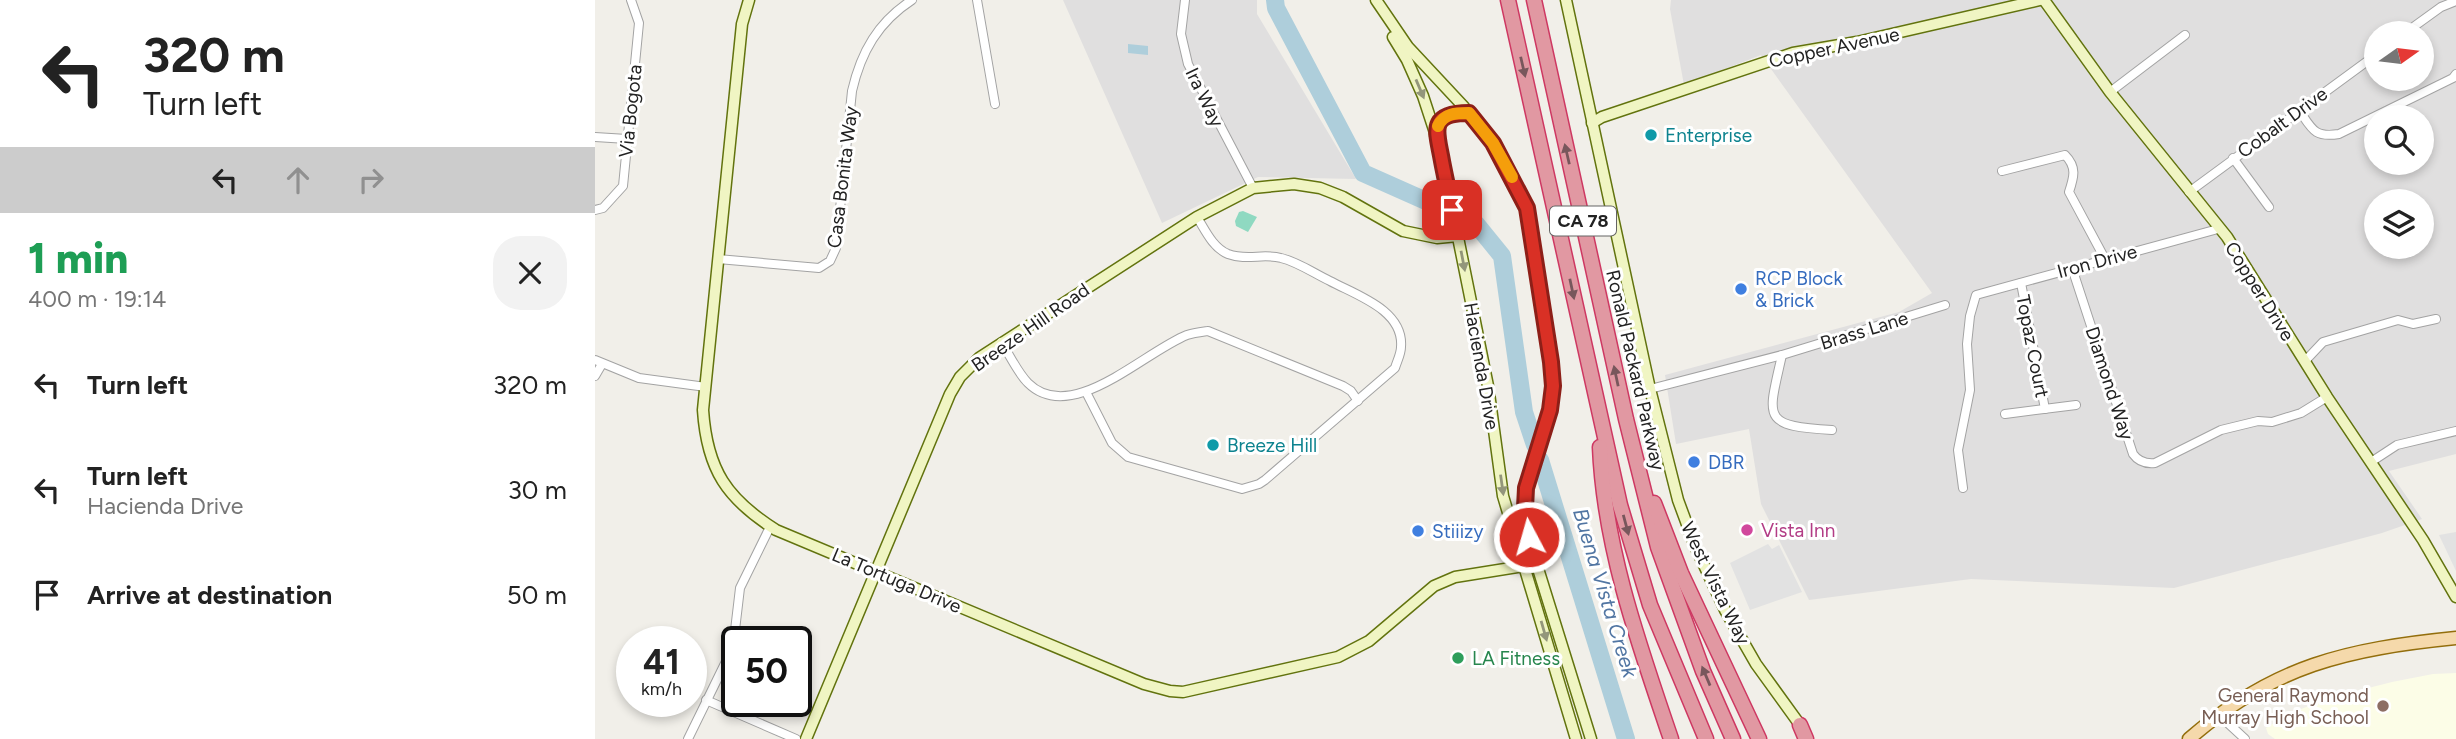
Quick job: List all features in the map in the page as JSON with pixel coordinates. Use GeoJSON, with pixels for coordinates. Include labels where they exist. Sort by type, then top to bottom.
{"type":"FeatureCollection","features":[{"type":"Feature","properties":{"kind":"highway","name":"CA 78"},"geometry":{"type":"LineString","coordinates":[[1508,0],[1620,505],[1637,566],[1663,638],[1706,739]]}},
{"type":"Feature","properties":{"kind":"highway","name":"Ronald Packard Parkway"},"geometry":{"type":"LineString","coordinates":[[1534,0],[1631,442],[1658,547],[1674,595],[1733,739]]}},
{"type":"Feature","properties":{"kind":"highway"},"geometry":{"type":"LineString","coordinates":[[1599,411],[1601,470],[1618,563],[1645,661],[1671,739]]}},
{"type":"Feature","properties":{"kind":"highway"},"geometry":{"type":"LineString","coordinates":[[1631,442],[1681,573],[1759,739]]}},
{"type":"Feature","properties":{"kind":"main road"},"geometry":{"type":"LineString","coordinates":[[2189,739],[2218,714],[2282,676],[2332,657],[2456,638]]}},
{"type":"Feature","properties":{"kind":"street","name":"Via Bogota"},"geometry":{"type":"LineString","coordinates":[[595,210],[603,208],[623,186],[639,23],[631,0]]}},
{"type":"Feature","properties":{"kind":"street","name":"La Tortuga Drive"},"geometry":{"type":"LineString","coordinates":[[749,0],[742,24],[703,410],[704,434],[713,464],[737,501],[754,516],[770,527],[1144,684],[1183,692],[1338,657],[1369,641],[1434,586],[1455,577],[1530,565]]}},
{"type":"Feature","properties":{"kind":"street","name":"Casa Bonita Way"},"geometry":{"type":"LineString","coordinates":[[718,259],[819,268],[830,261],[836,248],[856,73],[877,29],[912,0]]}},
{"type":"Feature","properties":{"kind":"street"},"geometry":{"type":"LineString","coordinates":[[977,0],[995,104]]}},
{"type":"Feature","properties":{"kind":"street","name":"Ira Way"},"geometry":{"type":"LineString","coordinates":[[1185,0],[1181,34],[1188,64],[1253,188]]}},
{"type":"Feature","properties":{"kind":"street","name":"Hacienda Drive"},"geometry":{"type":"LineString","coordinates":[[1375,0],[1408,47],[1493,143],[1527,208],[1553,386],[1550,410],[1526,488],[1530,565],[1576,739]]}},
{"type":"Feature","properties":{"kind":"street","name":"Hacienda Drive"},"geometry":{"type":"LineString","coordinates":[[1375,0],[1423,96],[1435,135],[1488,386],[1503,496],[1591,739]]}},
{"type":"Feature","properties":{"kind":"street","name":"West Vista Way"},"geometry":{"type":"LineString","coordinates":[[1566,0],[1650,389],[1678,500],[1695,546],[1725,610],[1756,664],[1803,732],[1811,739]]}},
{"type":"Feature","properties":{"kind":"street","name":"Copper Avenue"},"geometry":{"type":"LineString","coordinates":[[1592,123],[1602,117],[1793,53],[1859,42],[2042,0]]}},
{"type":"Feature","properties":{"kind":"street","name":"Copper Drive"},"geometry":{"type":"LineString","coordinates":[[2042,0],[2110,92],[2227,237],[2327,397],[2423,540],[2456,597]]}},
{"type":"Feature","properties":{"kind":"street"},"geometry":{"type":"LineString","coordinates":[[2422,21],[2441,7],[2456,1]]}},
{"type":"Feature","properties":{"kind":"street"},"geometry":{"type":"LineString","coordinates":[[2110,92],[2185,35]]}},
{"type":"Feature","properties":{"kind":"street","name":"Cobalt Drive"},"geometry":{"type":"LineString","coordinates":[[2189,192],[2364,63]]}},
{"type":"Feature","properties":{"kind":"street"},"geometry":{"type":"LineString","coordinates":[[2299,110],[2315,132],[2324,137],[2339,134],[2455,78]]}},
{"type":"Feature","properties":{"kind":"street"},"geometry":{"type":"LineString","coordinates":[[1435,135],[1444,117],[1469,113]]}},
{"type":"Feature","properties":{"kind":"street"},"geometry":{"type":"LineString","coordinates":[[595,137],[627,139]]}},
{"type":"Feature","properties":{"kind":"street"},"geometry":{"type":"LineString","coordinates":[[2002,171],[2065,155],[2070,160],[2074,176],[2069,192],[2105,259]]}},
{"type":"Feature","properties":{"kind":"street"},"geometry":{"type":"LineString","coordinates":[[2233,158],[2269,207]]}},
{"type":"Feature","properties":{"kind":"street","name":"Breeze Hill Road"},"geometry":{"type":"LineString","coordinates":[[806,739],[950,394],[960,377],[979,358],[1197,217],[1253,188],[1294,184],[1320,188],[1343,197],[1403,231],[1437,238],[1458,236]]}},
{"type":"Feature","properties":{"kind":"street"},"geometry":{"type":"LineString","coordinates":[[1086,392],[1112,443],[1128,457],[1242,489],[1265,480],[1395,368],[1401,339],[1395,323],[1378,305],[1282,258],[1261,256],[1249,259],[1226,253],[1212,240],[1197,217]]}},
{"type":"Feature","properties":{"kind":"street","name":"Iron Drive"},"geometry":{"type":"LineString","coordinates":[[1963,488],[1958,450],[1970,390],[1966,344],[1976,295],[2218,229]]}},
{"type":"Feature","properties":{"kind":"street","name":"Diamond Way"},"geometry":{"type":"LineString","coordinates":[[2072,268],[2137,460],[2155,463],[2221,430],[2257,421],[2272,422],[2301,414],[2327,397]]}},
{"type":"Feature","properties":{"kind":"street","name":"Topaz Court"},"geometry":{"type":"LineString","coordinates":[[2021,282],[2045,409]]}},
{"type":"Feature","properties":{"kind":"street","name":"Brass Lane"},"geometry":{"type":"LineString","coordinates":[[1650,389],[1782,355],[1945,305]]}},
{"type":"Feature","properties":{"kind":"street"},"geometry":{"type":"LineString","coordinates":[[2305,361],[2323,342],[2398,320],[2413,324],[2436,319]]}},
{"type":"Feature","properties":{"kind":"street"},"geometry":{"type":"LineString","coordinates":[[1001,342],[1027,382],[1051,397],[1064,398],[1086,392],[1187,335],[1208,331],[1343,386],[1359,401]]}},
{"type":"Feature","properties":{"kind":"street"},"geometry":{"type":"LineString","coordinates":[[1782,355],[1772,403],[1775,417],[1798,428],[1832,430]]}},
{"type":"Feature","properties":{"kind":"street"},"geometry":{"type":"LineString","coordinates":[[595,376],[599,362],[639,378],[706,387]]}},
{"type":"Feature","properties":{"kind":"street"},"geometry":{"type":"LineString","coordinates":[[2005,414],[2076,405]]}},
{"type":"Feature","properties":{"kind":"street"},"geometry":{"type":"LineString","coordinates":[[2371,462],[2397,445],[2456,431]]}},
{"type":"Feature","properties":{"kind":"street"},"geometry":{"type":"LineString","coordinates":[[707,698],[733,647],[740,588],[770,527]]}},
{"type":"Feature","properties":{"kind":"street"},"geometry":{"type":"LineString","coordinates":[[707,700],[796,739]]}},
{"type":"Feature","properties":{"kind":"street"},"geometry":{"type":"LineString","coordinates":[[2218,714],[2245,739]]}},
{"type":"Feature","properties":{"kind":"street"},"geometry":{"type":"LineString","coordinates":[[688,739],[698,717]]}},
{"type":"Feature","properties":{"kind":"shaded area"},"geometry":{"type":"Polygon","coordinates":[[[1063,0],[1257,0],[1257,14],[1356,179],[1258,177],[1162,223],[1063,0]]]}},
{"type":"Feature","properties":{"kind":"shaded area"},"geometry":{"type":"Polygon","coordinates":[[[1671,0],[2456,0],[2456,454],[2389,471],[2422,519],[2382,533],[2174,588],[1971,579],[1809,600],[1761,504],[1749,429],[1676,444],[1665,375],[1899,312],[1932,293],[1761,55],[1684,85],[1670,9],[1671,0]]]}},
{"type":"Feature","properties":{"kind":"shaded area"},"geometry":{"type":"Polygon","coordinates":[[[2456,532],[2456,571],[2439,535],[2456,532]]]}},
{"type":"Feature","properties":{"kind":"shaded area"},"geometry":{"type":"Polygon","coordinates":[[[1768,544],[1772,549],[1779,545],[1802,592],[1750,610],[1730,563],[1768,544]]]}},
{"type":"Feature","properties":{"kind":"shaded area","name":"General Raymond Murray High School"},"geometry":{"type":"Polygon","coordinates":[[[2456,673],[2456,739],[2275,739],[2268,734],[2266,728],[2291,713],[2329,698],[2392,682],[2433,674],[2456,673]]]}},
{"type":"Feature","properties":{"kind":"green space"},"geometry":{"type":"Polygon","coordinates":[[[1239,212],[1257,217],[1248,232],[1236,226],[1239,212]]]}},
{"type":"Feature","properties":{"kind":"water"},"geometry":{"type":"Polygon","coordinates":[[[1128,44],[1148,46],[1148,55],[1128,53],[1128,44]]]}},
{"type":"Feature","properties":{"kind":"waterway","name":"Buena Vista Creek"},"geometry":{"type":"LineString","coordinates":[[1275,0],[1276,8],[1363,173],[1444,209]]}},
{"type":"Feature","properties":{"kind":"waterway","name":"Buena Vista Creek"},"geometry":{"type":"LineString","coordinates":[[1462,217],[1476,224],[1502,256],[1524,412],[1535,445]]}},
{"type":"Feature","properties":{"kind":"waterway","name":"Buena Vista Creek"},"geometry":{"type":"LineString","coordinates":[[1540,460],[1626,739]]}},
{"type":"Feature","properties":{"kind":"slow traffic"},"geometry":{"type":"LineString","coordinates":[[1438,126],[1444,117],[1469,113],[1493,143],[1512,177]]}},
{"type":"Feature","properties":{"kind":"place","name":"Enterprise"},"geometry":{"type":"Point","coordinates":[1651,135]}},
{"type":"Feature","properties":{"kind":"place","name":"RCP Block & Brick"},"geometry":{"type":"Point","coordinates":[1741,289]}},
{"type":"Feature","properties":{"kind":"place","name":"Breeze Hill"},"geometry":{"type":"Point","coordinates":[1213,445]}},
{"type":"Feature","properties":{"kind":"place","name":"DBR"},"geometry":{"type":"Point","coordinates":[1694,462]}},
{"type":"Feature","properties":{"kind":"place","name":"Vista Inn"},"geometry":{"type":"Point","coordinates":[1747,530]}},
{"type":"Feature","properties":{"kind":"place","name":"Stiiizy"},"geometry":{"type":"Point","coordinates":[1418,531]}},
{"type":"Feature","properties":{"kind":"place","name":"LA Fitness"},"geometry":{"type":"Point","coordinates":[1458,658]}},
{"type":"Feature","properties":{"kind":"place","name":"General Raymond Murray High School"},"geometry":{"type":"Point","coordinates":[2383,706]}},
{"type":"Feature","properties":{"kind":"route"},"geometry":{"type":"LineString","coordinates":[[1452,210],[1435,135],[1444,117],[1469,113],[1493,143],[1527,208],[1551,362],[1553,386],[1550,410],[1526,488],[1525,508],[1529,537]]}}]}
